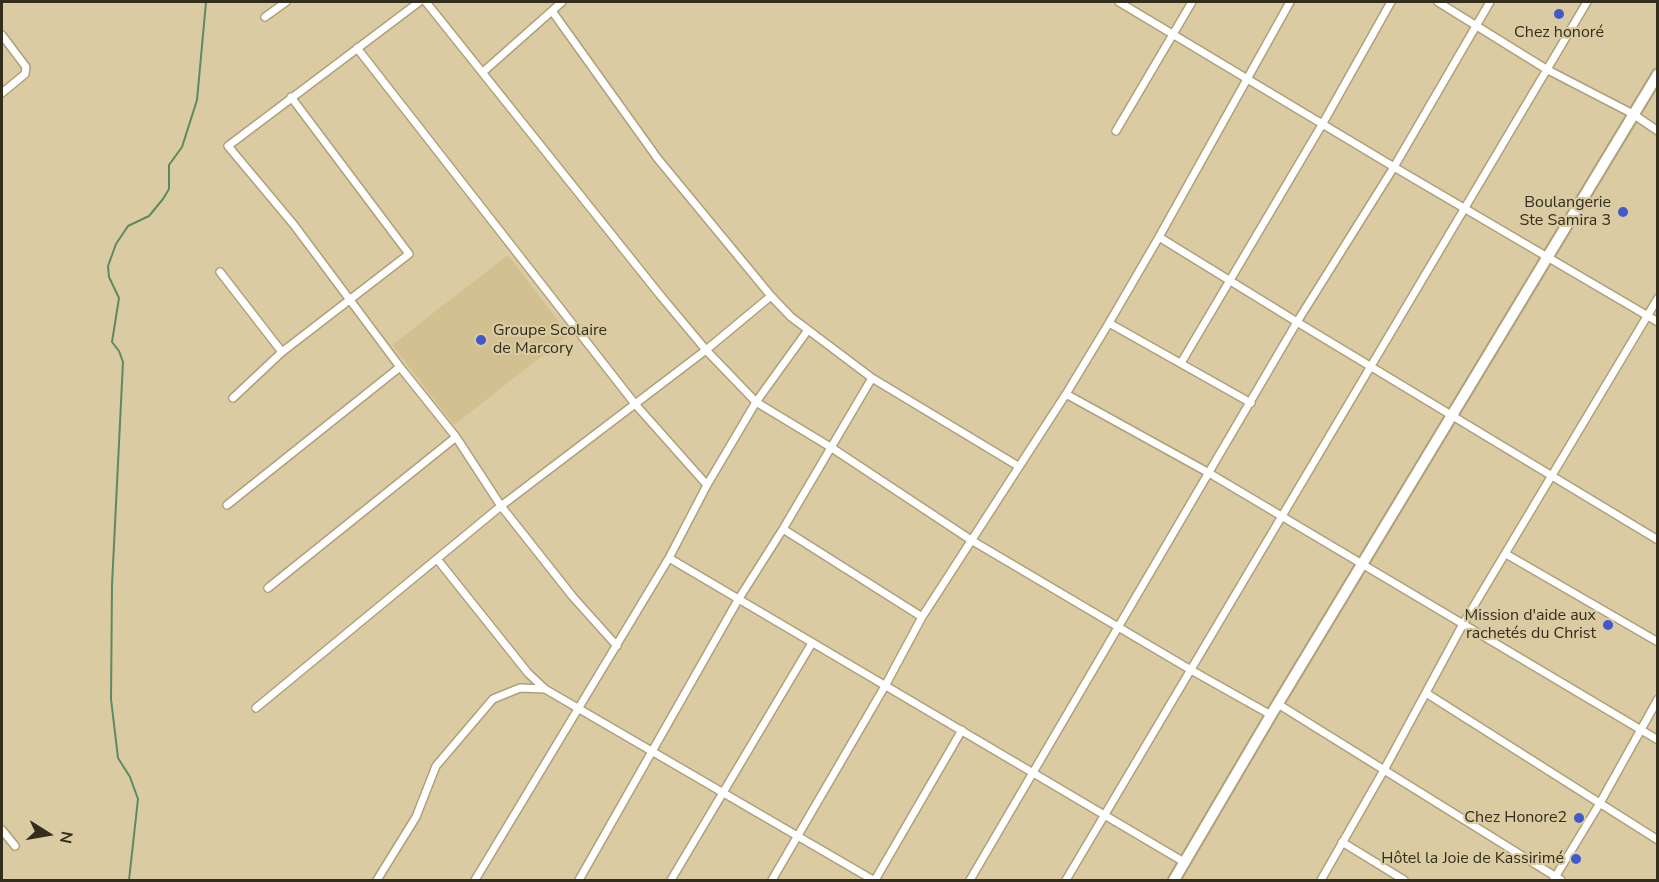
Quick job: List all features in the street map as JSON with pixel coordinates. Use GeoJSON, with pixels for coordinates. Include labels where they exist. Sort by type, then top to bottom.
{"type":"FeatureCollection","features":[{"type":"Feature","properties":{"kind":"street"},"geometry":{"type":"LineString","coordinates":[[265,17],[286,2]]}},
{"type":"Feature","properties":{"kind":"street"},"geometry":{"type":"LineString","coordinates":[[419,2],[228,146],[294,225],[400,367],[456,437],[501,506],[573,597],[617,646]]}},
{"type":"Feature","properties":{"kind":"street"},"geometry":{"type":"LineString","coordinates":[[426,2],[706,350],[756,402],[832,448],[971,540],[1271,715]]}},
{"type":"Feature","properties":{"kind":"street"},"geometry":{"type":"LineString","coordinates":[[483,72],[562,2]]}},
{"type":"Feature","properties":{"kind":"street"},"geometry":{"type":"LineString","coordinates":[[1119,2],[1658,322]]}},
{"type":"Feature","properties":{"kind":"street"},"geometry":{"type":"LineString","coordinates":[[1116,131],[1192,2]]}},
{"type":"Feature","properties":{"kind":"street"},"geometry":{"type":"LineString","coordinates":[[772,880],[885,686],[922,617],[1066,394],[1109,323],[1290,2]]}},
{"type":"Feature","properties":{"kind":"street"},"geometry":{"type":"LineString","coordinates":[[1181,363],[1323,123],[1391,2]]}},
{"type":"Feature","properties":{"kind":"street"},"geometry":{"type":"LineString","coordinates":[[1438,2],[1546,69],[1633,114],[1658,131]]}},
{"type":"Feature","properties":{"kind":"street"},"geometry":{"type":"LineString","coordinates":[[970,880],[1297,322],[1394,167],[1490,2]]}},
{"type":"Feature","properties":{"kind":"street"},"geometry":{"type":"LineString","coordinates":[[1066,880],[1587,2]]}},
{"type":"Feature","properties":{"kind":"street"},"geometry":{"type":"LineString","coordinates":[[552,11],[658,159],[791,317],[872,378],[1018,466]]}},
{"type":"Feature","properties":{"kind":"street"},"geometry":{"type":"LineString","coordinates":[[2,35],[26,67],[25,74],[2,93]]}},
{"type":"Feature","properties":{"kind":"street"},"geometry":{"type":"LineString","coordinates":[[357,48],[635,404],[707,485]]}},
{"type":"Feature","properties":{"kind":"street"},"geometry":{"type":"LineString","coordinates":[[1174,880],[1658,74]]}},
{"type":"Feature","properties":{"kind":"street"},"geometry":{"type":"LineString","coordinates":[[233,398],[282,352],[409,254],[291,97]]}},
{"type":"Feature","properties":{"kind":"street"},"geometry":{"type":"LineString","coordinates":[[1159,237],[1658,540]]}},
{"type":"Feature","properties":{"kind":"street"},"geometry":{"type":"LineString","coordinates":[[220,272],[282,352]]}},
{"type":"Feature","properties":{"kind":"street"},"geometry":{"type":"LineString","coordinates":[[256,708],[501,506],[706,350],[771,296]]}},
{"type":"Feature","properties":{"kind":"street"},"geometry":{"type":"LineString","coordinates":[[1321,880],[1463,624],[1658,298]]}},
{"type":"Feature","properties":{"kind":"street"},"geometry":{"type":"LineString","coordinates":[[1109,323],[1251,403]]}},
{"type":"Feature","properties":{"kind":"street"},"geometry":{"type":"LineString","coordinates":[[475,880],[669,558],[707,485],[756,402],[808,330]]}},
{"type":"Feature","properties":{"kind":"street"},"geometry":{"type":"LineString","coordinates":[[227,505],[400,367]]}},
{"type":"Feature","properties":{"kind":"street"},"geometry":{"type":"LineString","coordinates":[[579,880],[738,600],[832,448],[872,378]]}},
{"type":"Feature","properties":{"kind":"street"},"geometry":{"type":"LineString","coordinates":[[1066,394],[1209,473],[1658,740]]}},
{"type":"Feature","properties":{"kind":"street"},"geometry":{"type":"LineString","coordinates":[[267,588],[456,437]]}},
{"type":"Feature","properties":{"kind":"street"},"geometry":{"type":"LineString","coordinates":[[783,529],[922,617]]}},
{"type":"Feature","properties":{"kind":"street"},"geometry":{"type":"LineString","coordinates":[[1506,554],[1658,642]]}},
{"type":"Feature","properties":{"kind":"street"},"geometry":{"type":"LineString","coordinates":[[669,558],[1184,862]]}},
{"type":"Feature","properties":{"kind":"street"},"geometry":{"type":"LineString","coordinates":[[437,560],[528,673],[545,689],[874,880],[962,730]]}},
{"type":"Feature","properties":{"kind":"street"},"geometry":{"type":"LineString","coordinates":[[671,880],[813,643]]}},
{"type":"Feature","properties":{"kind":"street"},"geometry":{"type":"LineString","coordinates":[[377,880],[416,817],[436,766],[493,699],[520,688],[545,689]]}},
{"type":"Feature","properties":{"kind":"street"},"geometry":{"type":"LineString","coordinates":[[1426,693],[1658,840]]}},
{"type":"Feature","properties":{"kind":"street"},"geometry":{"type":"LineString","coordinates":[[1278,704],[1557,879],[1658,699]]}},
{"type":"Feature","properties":{"kind":"street"},"geometry":{"type":"LineString","coordinates":[[2,830],[15,846]]}},
{"type":"Feature","properties":{"kind":"street"},"geometry":{"type":"LineString","coordinates":[[1342,842],[1404,880]]}},
{"type":"Feature","properties":{"kind":"shaded area","name":"Groupe Scolaire de Marcory"},"geometry":{"type":"Polygon","coordinates":[[[508,255],[569,335],[454,425],[392,345],[508,255]]]}},
{"type":"Feature","properties":{"kind":"waterway"},"geometry":{"type":"LineString","coordinates":[[129,880],[138,799],[130,777],[118,758],[111,699],[112,585],[123,362],[112,342],[119,298],[109,277],[108,266],[116,244],[128,226],[149,216],[169,189],[169,165],[182,147],[197,100],[206,2]]}},
{"type":"Feature","properties":{"kind":"place","name":"Chez honoré"},"geometry":{"type":"Point","coordinates":[1559,14]}},
{"type":"Feature","properties":{"kind":"place","name":"Boulangerie Ste Samira 3"},"geometry":{"type":"Point","coordinates":[1623,212]}},
{"type":"Feature","properties":{"kind":"place","name":"Groupe Scolaire de Marcory"},"geometry":{"type":"Point","coordinates":[481,340]}},
{"type":"Feature","properties":{"kind":"place","name":"Mission d'aide aux rachetés du Christ"},"geometry":{"type":"Point","coordinates":[1608,625]}},
{"type":"Feature","properties":{"kind":"place","name":"Chez Honore2"},"geometry":{"type":"Point","coordinates":[1579,818]}},
{"type":"Feature","properties":{"kind":"place","name":"Hôtel la Joie de Kassirimé"},"geometry":{"type":"Point","coordinates":[1576,859]}}]}
